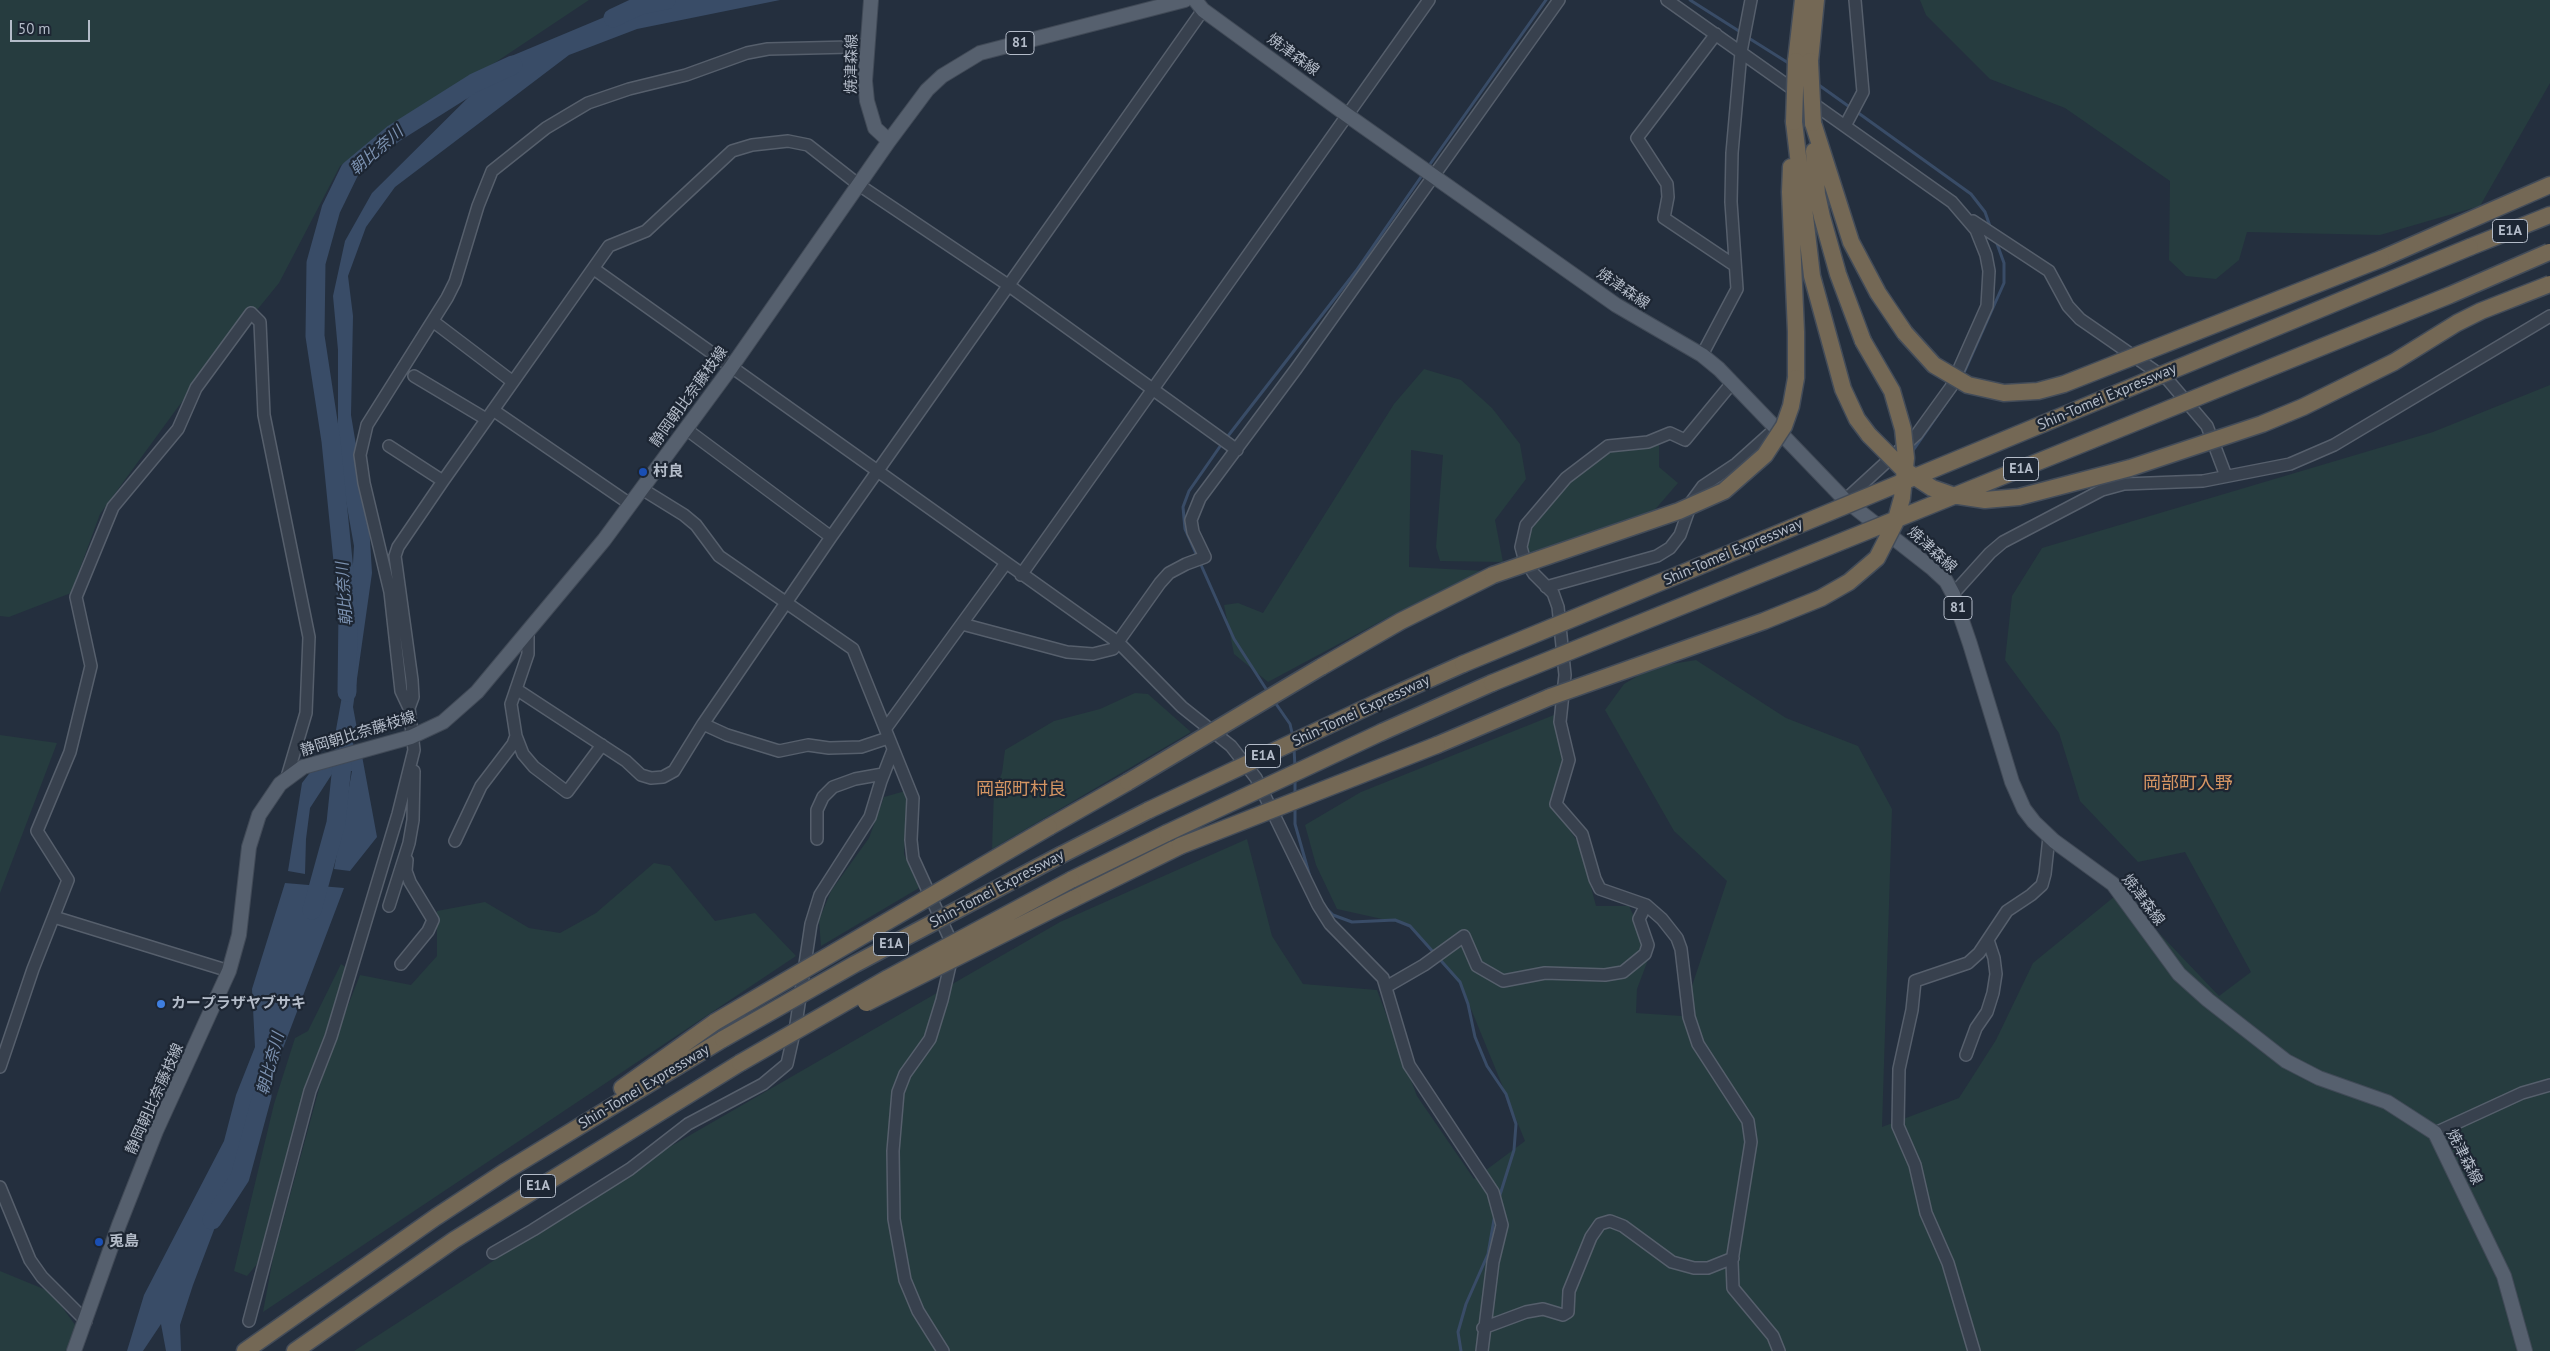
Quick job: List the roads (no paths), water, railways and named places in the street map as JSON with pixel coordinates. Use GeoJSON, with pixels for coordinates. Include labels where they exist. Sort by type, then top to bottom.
{"type":"FeatureCollection","features":[{"type":"Feature","properties":{"kind":"highway"},"geometry":{"type":"LineString","coordinates":[[740,1063],[1180,846],[1437,745],[1550,697],[1764,621],[1822,598],[1849,582],[1873,562],[1883,549],[1895,523],[1903,492],[1906,458],[1903,429],[1892,391],[1863,341],[1838,274],[1822,217],[1817,194],[1813,123],[1803,61],[1803,0]]}},
{"type":"Feature","properties":{"kind":"highway"},"geometry":{"type":"LineString","coordinates":[[506,1171],[715,1022],[1401,621],[1493,575],[1679,511],[1724,491],[1765,456],[1779,434],[1792,406],[1796,378],[1790,192],[1794,122],[1803,61],[1816,0]]}},
{"type":"Feature","properties":{"kind":"highway"},"geometry":{"type":"LineString","coordinates":[[1794,122],[1812,276],[1843,389],[1857,419],[1869,435],[1903,469],[1932,488],[1952,495],[1985,500],[2019,496],[2130,468],[2262,424],[2303,407],[2394,362],[2481,311],[2550,284]]}},
{"type":"Feature","properties":{"kind":"highway"},"geometry":{"type":"LineString","coordinates":[[1813,123],[1851,242],[1878,293],[1905,332],[1934,365],[1959,381],[1990,391],[2015,393],[2038,391],[2064,384],[2381,258],[2550,185]]}},
{"type":"Feature","properties":{"kind":"highway","name":"Shin-Tomei Expressway"},"geometry":{"type":"LineString","coordinates":[[244,1351],[346,1278],[506,1171],[723,1039],[855,964],[1149,810],[1463,664],[2550,215]]}},
{"type":"Feature","properties":{"kind":"highway","name":"Shin-Tomei Expressway"},"geometry":{"type":"LineString","coordinates":[[295,1351],[342,1316],[454,1240],[549,1179],[740,1063],[888,978],[1071,880],[1167,833],[1382,732],[1492,683],[2441,299],[2550,251]]}},
{"type":"Feature","properties":{"kind":"main road","name":"焼津森線"},"geometry":{"type":"LineString","coordinates":[[871,0],[865,81],[867,101],[875,128],[889,142]]}},
{"type":"Feature","properties":{"kind":"main road","name":"81"},"geometry":{"type":"LineString","coordinates":[[889,142],[927,90],[960,63],[980,53],[1185,0]]}},
{"type":"Feature","properties":{"kind":"main road","name":"焼津森線"},"geometry":{"type":"LineString","coordinates":[[1199,5],[1347,115],[1616,305],[1702,355],[1732,383],[1845,500],[1933,568],[1946,581],[1953,594],[2012,782],[2024,809],[2049,837],[2113,884],[2179,974],[2208,1000],[2286,1061],[2319,1078],[2387,1102],[2435,1133],[2504,1276],[2525,1351]]}},
{"type":"Feature","properties":{"kind":"main road","name":"静岡朝比奈藤枝線"},"geometry":{"type":"LineString","coordinates":[[74,1351],[119,1225],[153,1139],[228,971],[240,935],[249,847],[262,809],[270,796],[287,777],[303,767],[397,741],[413,743],[443,722],[477,692],[528,633],[642,489],[730,369],[889,142]]}},
{"type":"Feature","properties":{"kind":"street"},"geometry":{"type":"LineString","coordinates":[[1021,575],[1429,0]]}},
{"type":"Feature","properties":{"kind":"street"},"geometry":{"type":"LineString","coordinates":[[962,624],[1067,652],[1094,654],[1113,649],[1160,583],[1170,573],[1186,564],[1205,557],[1193,532],[1192,520],[1194,509],[1200,498],[1237,450],[1559,0]]}},
{"type":"Feature","properties":{"kind":"street"},"geometry":{"type":"LineString","coordinates":[[1667,0],[1952,202],[1967,217],[2049,271],[2068,306],[2080,319],[2168,380],[2208,426],[2226,476]]}},
{"type":"Feature","properties":{"kind":"street"},"geometry":{"type":"LineString","coordinates":[[1702,355],[1736,294],[1731,202],[1732,153],[1741,52],[1751,0]]}},
{"type":"Feature","properties":{"kind":"street"},"geometry":{"type":"LineString","coordinates":[[1844,126],[1863,92],[1855,0]]}},
{"type":"Feature","properties":{"kind":"street"},"geometry":{"type":"LineString","coordinates":[[516,689],[626,761],[641,775],[651,778],[663,777],[674,771],[703,724],[785,604],[1008,285],[1199,5]]}},
{"type":"Feature","properties":{"kind":"street"},"geometry":{"type":"LineString","coordinates":[[1716,34],[1637,138],[1667,184],[1668,197],[1664,218],[1734,265]]}},
{"type":"Feature","properties":{"kind":"street"},"geometry":{"type":"LineString","coordinates":[[401,964],[428,931],[433,920],[406,871],[413,820],[413,743],[409,708],[401,692],[390,592],[364,484],[360,455],[367,426],[434,322],[455,282],[478,206],[492,171],[546,128],[588,103],[628,89],[686,75],[747,53],[768,49],[850,47],[868,38]]}},
{"type":"Feature","properties":{"kind":"street"},"geometry":{"type":"LineString","coordinates":[[409,708],[414,697],[395,556],[398,547],[443,480],[594,270],[609,246],[646,231],[732,151],[752,145],[795,141],[808,145],[859,185],[1008,285],[1151,390],[1237,450]]}},
{"type":"Feature","properties":{"kind":"street"},"geometry":{"type":"LineString","coordinates":[[1845,500],[1917,434],[1933,413],[1951,387],[1987,306],[1989,271],[1981,242],[1967,217]]}},
{"type":"Feature","properties":{"kind":"street"},"geometry":{"type":"LineString","coordinates":[[594,270],[730,369],[1119,643],[1182,707],[1236,753],[1256,778],[1318,905],[1330,924],[1383,978],[1409,1065],[1493,1192],[1502,1225],[1493,1262],[1483,1328],[1482,1351]]}},
{"type":"Feature","properties":{"kind":"street"},"geometry":{"type":"LineString","coordinates":[[0,1067],[33,969],[68,880],[37,831],[70,752],[90,666],[76,598],[113,507],[178,429],[196,388],[251,313],[260,322],[264,415],[308,637],[306,713],[287,777]]}},
{"type":"Feature","properties":{"kind":"street"},"geometry":{"type":"LineString","coordinates":[[1953,594],[1990,553],[2004,542],[2102,490],[2124,484],[2202,481],[2290,464],[2323,450],[2550,316]]}},
{"type":"Feature","properties":{"kind":"street"},"geometry":{"type":"LineString","coordinates":[[434,322],[513,382]]}},
{"type":"Feature","properties":{"kind":"street"},"geometry":{"type":"LineString","coordinates":[[414,376],[490,415],[630,504]]}},
{"type":"Feature","properties":{"kind":"street"},"geometry":{"type":"LineString","coordinates":[[1732,383],[1684,440],[1670,433],[1648,442],[1608,446],[1566,478],[1526,525],[1521,547],[1524,558],[1546,587],[1553,593],[1558,607],[1565,675],[1560,722],[1569,760],[1556,804],[1582,834],[1595,879],[1600,888],[1646,905],[1662,919],[1677,938],[1681,949],[1689,1018],[1698,1044],[1748,1121],[1750,1142],[1733,1258],[1733,1288],[1773,1336],[1778,1351]]}},
{"type":"Feature","properties":{"kind":"street"},"geometry":{"type":"LineString","coordinates":[[686,429],[831,537]]}},
{"type":"Feature","properties":{"kind":"street"},"geometry":{"type":"LineString","coordinates":[[1546,587],[1657,556],[1670,548],[1680,535],[1692,501],[1702,486],[1736,464],[1775,429]]}},
{"type":"Feature","properties":{"kind":"street"},"geometry":{"type":"LineString","coordinates":[[389,446],[443,480]]}},
{"type":"Feature","properties":{"kind":"street"},"geometry":{"type":"LineString","coordinates":[[642,489],[684,515],[696,525],[719,556],[785,604],[852,649],[913,798],[911,840],[913,858],[954,948],[942,1000],[930,1039],[905,1074],[898,1092],[893,1151],[894,1219],[905,1280],[918,1311],[942,1351]]}},
{"type":"Feature","properties":{"kind":"street"},"geometry":{"type":"LineString","coordinates":[[703,724],[726,735],[779,751],[808,745],[829,748],[862,746],[887,733],[1006,563]]}},
{"type":"Feature","properties":{"kind":"street"},"geometry":{"type":"LineString","coordinates":[[528,633],[528,654],[511,704],[516,736],[523,754],[534,767],[567,792],[602,745]]}},
{"type":"Feature","properties":{"kind":"street"},"geometry":{"type":"LineString","coordinates":[[456,841],[481,786],[516,736]]}},
{"type":"Feature","properties":{"kind":"street"},"geometry":{"type":"LineString","coordinates":[[249,1320],[310,1091],[334,1028],[398,814],[413,743]]}},
{"type":"Feature","properties":{"kind":"street"},"geometry":{"type":"LineString","coordinates":[[493,1253],[534,1230],[630,1169],[688,1124],[763,1084],[787,1064],[796,1024],[811,924],[827,883],[861,834],[870,817],[883,774],[893,750]]}},
{"type":"Feature","properties":{"kind":"street"},"geometry":{"type":"LineString","coordinates":[[817,839],[817,810],[823,797],[833,787],[855,779],[883,774]]}},
{"type":"Feature","properties":{"kind":"street"},"geometry":{"type":"LineString","coordinates":[[1974,1351],[1948,1263],[1926,1213],[1915,1165],[1898,1126],[1898,1080],[1912,1010],[1915,981],[1968,963],[1988,940],[2007,911],[2042,885],[2049,837]]}},
{"type":"Feature","properties":{"kind":"street"},"geometry":{"type":"LineString","coordinates":[[388,906],[409,843]]}},
{"type":"Feature","properties":{"kind":"street"},"geometry":{"type":"LineString","coordinates":[[1386,987],[1424,965],[1464,936],[1477,966],[1489,975],[1503,981],[1545,973],[1605,975],[1623,972],[1645,954],[1648,945],[1639,919],[1646,905]]}},
{"type":"Feature","properties":{"kind":"street"},"geometry":{"type":"LineString","coordinates":[[54,917],[228,971]]}},
{"type":"Feature","properties":{"kind":"street"},"geometry":{"type":"LineString","coordinates":[[1966,1055],[1976,1028],[1987,1012],[1993,993],[1996,974],[1994,958],[1988,940]]}},
{"type":"Feature","properties":{"kind":"street"},"geometry":{"type":"LineString","coordinates":[[2435,1133],[2522,1093],[2550,1085]]}},
{"type":"Feature","properties":{"kind":"street"},"geometry":{"type":"LineString","coordinates":[[0,1187],[30,1260],[42,1277],[86,1321]]}},
{"type":"Feature","properties":{"kind":"street"},"geometry":{"type":"LineString","coordinates":[[1483,1328],[1526,1312],[1543,1309],[1563,1315],[1568,1312],[1569,1291],[1591,1238],[1600,1224],[1610,1221],[1623,1226],[1672,1262],[1694,1268],[1708,1268],[1733,1258]]}},
{"type":"Feature","properties":{"kind":"water"},"geometry":{"type":"Polygon","coordinates":[[[671,0],[780,0],[637,29],[569,55],[395,187],[366,227],[348,276],[353,316],[351,415],[369,523],[372,573],[353,707],[377,837],[350,871],[334,869],[352,771],[334,771],[310,808],[306,839],[305,874],[288,871],[302,783],[334,741],[347,668],[354,546],[338,456],[338,350],[333,296],[345,241],[372,193],[509,57],[619,11],[671,0]]]}},
{"type":"Feature","properties":{"kind":"water"},"geometry":{"type":"Polygon","coordinates":[[[285,883],[344,888],[193,1285],[180,1325],[181,1351],[166,1351],[161,1324],[143,1351],[127,1351],[144,1295],[224,1141],[236,1095],[255,1047],[252,989],[285,883]]]}},
{"type":"Feature","properties":{"kind":"waterway","name":"朝比奈川"},"geometry":{"type":"LineString","coordinates":[[613,18],[641,5],[666,0]]}},
{"type":"Feature","properties":{"kind":"waterway"},"geometry":{"type":"LineString","coordinates":[[1428,167],[1546,0]]}},
{"type":"Feature","properties":{"kind":"waterway"},"geometry":{"type":"LineString","coordinates":[[1690,0],[1742,33]]}},
{"type":"Feature","properties":{"kind":"waterway"},"geometry":{"type":"LineString","coordinates":[[1747,37],[1790,64]]}},
{"type":"Feature","properties":{"kind":"waterway","name":"朝比奈川"},"geometry":{"type":"LineString","coordinates":[[347,692],[348,611],[331,441],[315,336],[316,263],[331,209],[350,170],[393,134],[474,83],[513,65]]}},
{"type":"Feature","properties":{"kind":"waterway"},"geometry":{"type":"LineString","coordinates":[[1816,83],[1851,108]]}},
{"type":"Feature","properties":{"kind":"waterway"},"geometry":{"type":"LineString","coordinates":[[1857,112],[1971,194],[1985,212],[1991,229]]}},
{"type":"Feature","properties":{"kind":"waterway"},"geometry":{"type":"LineString","coordinates":[[1268,692],[1234,639],[1185,529],[1183,507],[1189,491],[1221,445],[1356,271],[1423,174]]}},
{"type":"Feature","properties":{"kind":"waterway"},"geometry":{"type":"LineString","coordinates":[[1963,375],[2004,283],[2004,263],[1996,241]]}},
{"type":"Feature","properties":{"kind":"waterway"},"geometry":{"type":"LineString","coordinates":[[1912,452],[1951,396]]}},
{"type":"Feature","properties":{"kind":"waterway"},"geometry":{"type":"LineString","coordinates":[[1274,701],[1290,724],[1293,737]]}},
{"type":"Feature","properties":{"kind":"waterway","name":"朝比奈川"},"geometry":{"type":"LineString","coordinates":[[312,910],[336,823],[344,746]]}},
{"type":"Feature","properties":{"kind":"waterway"},"geometry":{"type":"LineString","coordinates":[[1294,748],[1295,767]]}},
{"type":"Feature","properties":{"kind":"waterway"},"geometry":{"type":"LineString","coordinates":[[1295,778],[1295,794]]}},
{"type":"Feature","properties":{"kind":"waterway"},"geometry":{"type":"LineString","coordinates":[[1295,806],[1295,824],[1310,877]]}},
{"type":"Feature","properties":{"kind":"waterway"},"geometry":{"type":"LineString","coordinates":[[1325,907],[1333,915],[1352,922],[1395,920],[1410,926],[1460,982],[1468,1004],[1475,1037],[1487,1066],[1506,1094],[1516,1124],[1514,1150],[1499,1198]]}},
{"type":"Feature","properties":{"kind":"waterway","name":"朝比奈川"},"geometry":{"type":"LineString","coordinates":[[212,1220],[240,1177],[262,1096]]}},
{"type":"Feature","properties":{"kind":"waterway"},"geometry":{"type":"LineString","coordinates":[[1461,1351],[1458,1332],[1466,1304],[1488,1254],[1495,1214]]}},
{"type":"Feature","properties":{"kind":"place","name":"村良"},"geometry":{"type":"Point","coordinates":[643,472]}},
{"type":"Feature","properties":{"kind":"place","name":"カープラザヤブサキ"},"geometry":{"type":"Point","coordinates":[161,1004]}},
{"type":"Feature","properties":{"kind":"place","name":"兎島"},"geometry":{"type":"Point","coordinates":[99,1242]}},
{"type":"Feature","properties":{"kind":"district","name":"岡部町入野"},"geometry":{"type":"Point","coordinates":[2188,784]}},
{"type":"Feature","properties":{"kind":"district","name":"岡部町村良"},"geometry":{"type":"Point","coordinates":[1021,790]}}]}
